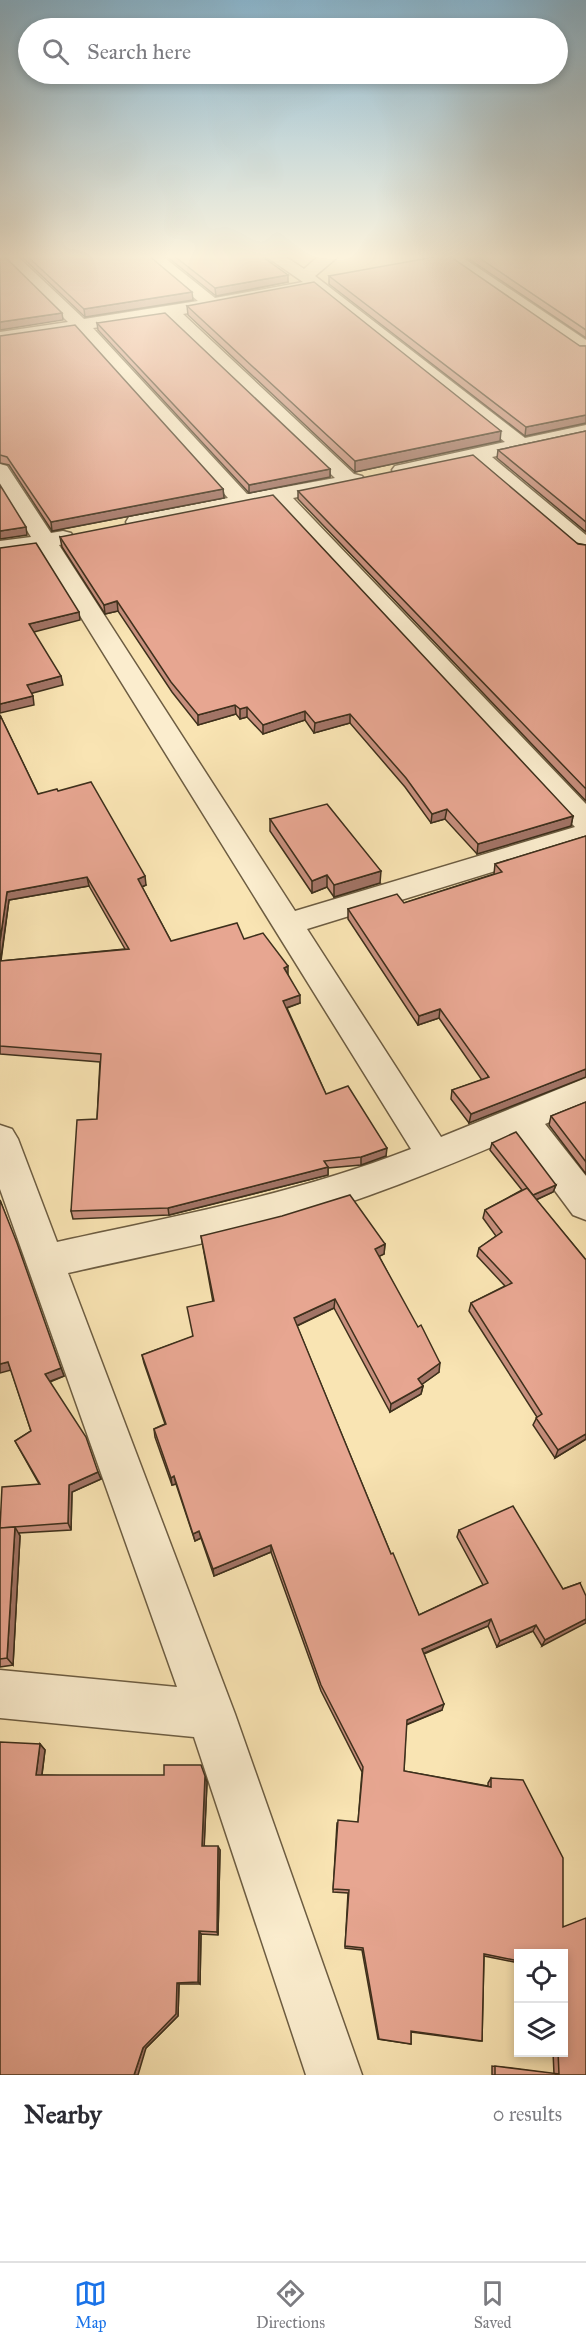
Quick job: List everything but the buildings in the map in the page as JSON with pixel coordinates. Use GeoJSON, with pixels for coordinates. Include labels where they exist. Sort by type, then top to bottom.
{"type":"FeatureCollection","features":[{"type":"Feature","properties":{"kind":"street"},"geometry":{"type":"LineString","coordinates":[[106,352],[243,501]]}},
{"type":"Feature","properties":{"kind":"street"},"geometry":{"type":"LineString","coordinates":[[213,352],[350,481]]}},
{"type":"Feature","properties":{"kind":"street"},"geometry":{"type":"LineString","coordinates":[[402,352],[520,445]]}},
{"type":"Feature","properties":{"kind":"street"},"geometry":{"type":"LineString","coordinates":[[115,527],[350,481],[586,431]]}},
{"type":"Feature","properties":{"kind":"street"},"geometry":{"type":"LineString","coordinates":[[477,454],[586,546]]}},
{"type":"Feature","properties":{"kind":"street"},"geometry":{"type":"LineString","coordinates":[[0,470],[434,1156]]}},
{"type":"Feature","properties":{"kind":"street"},"geometry":{"type":"LineString","coordinates":[[278,494],[586,821]]}},
{"type":"Feature","properties":{"kind":"street"},"geometry":{"type":"LineString","coordinates":[[0,548],[80,534]]}},
{"type":"Feature","properties":{"kind":"street"},"geometry":{"type":"LineString","coordinates":[[288,924],[586,833]]}},
{"type":"Feature","properties":{"kind":"street"},"geometry":{"type":"LineString","coordinates":[[46,1261],[314,1198],[434,1156],[586,1092]]}},
{"type":"Feature","properties":{"kind":"street"},"geometry":{"type":"LineString","coordinates":[[522,1119],[586,1204]]}},
{"type":"Feature","properties":{"kind":"street"},"geometry":{"type":"LineString","coordinates":[[2,1153],[46,1261],[211,1714],[334,2075]]}},
{"type":"Feature","properties":{"kind":"street"},"geometry":{"type":"LineString","coordinates":[[0,1694],[211,1714]]}}]}
